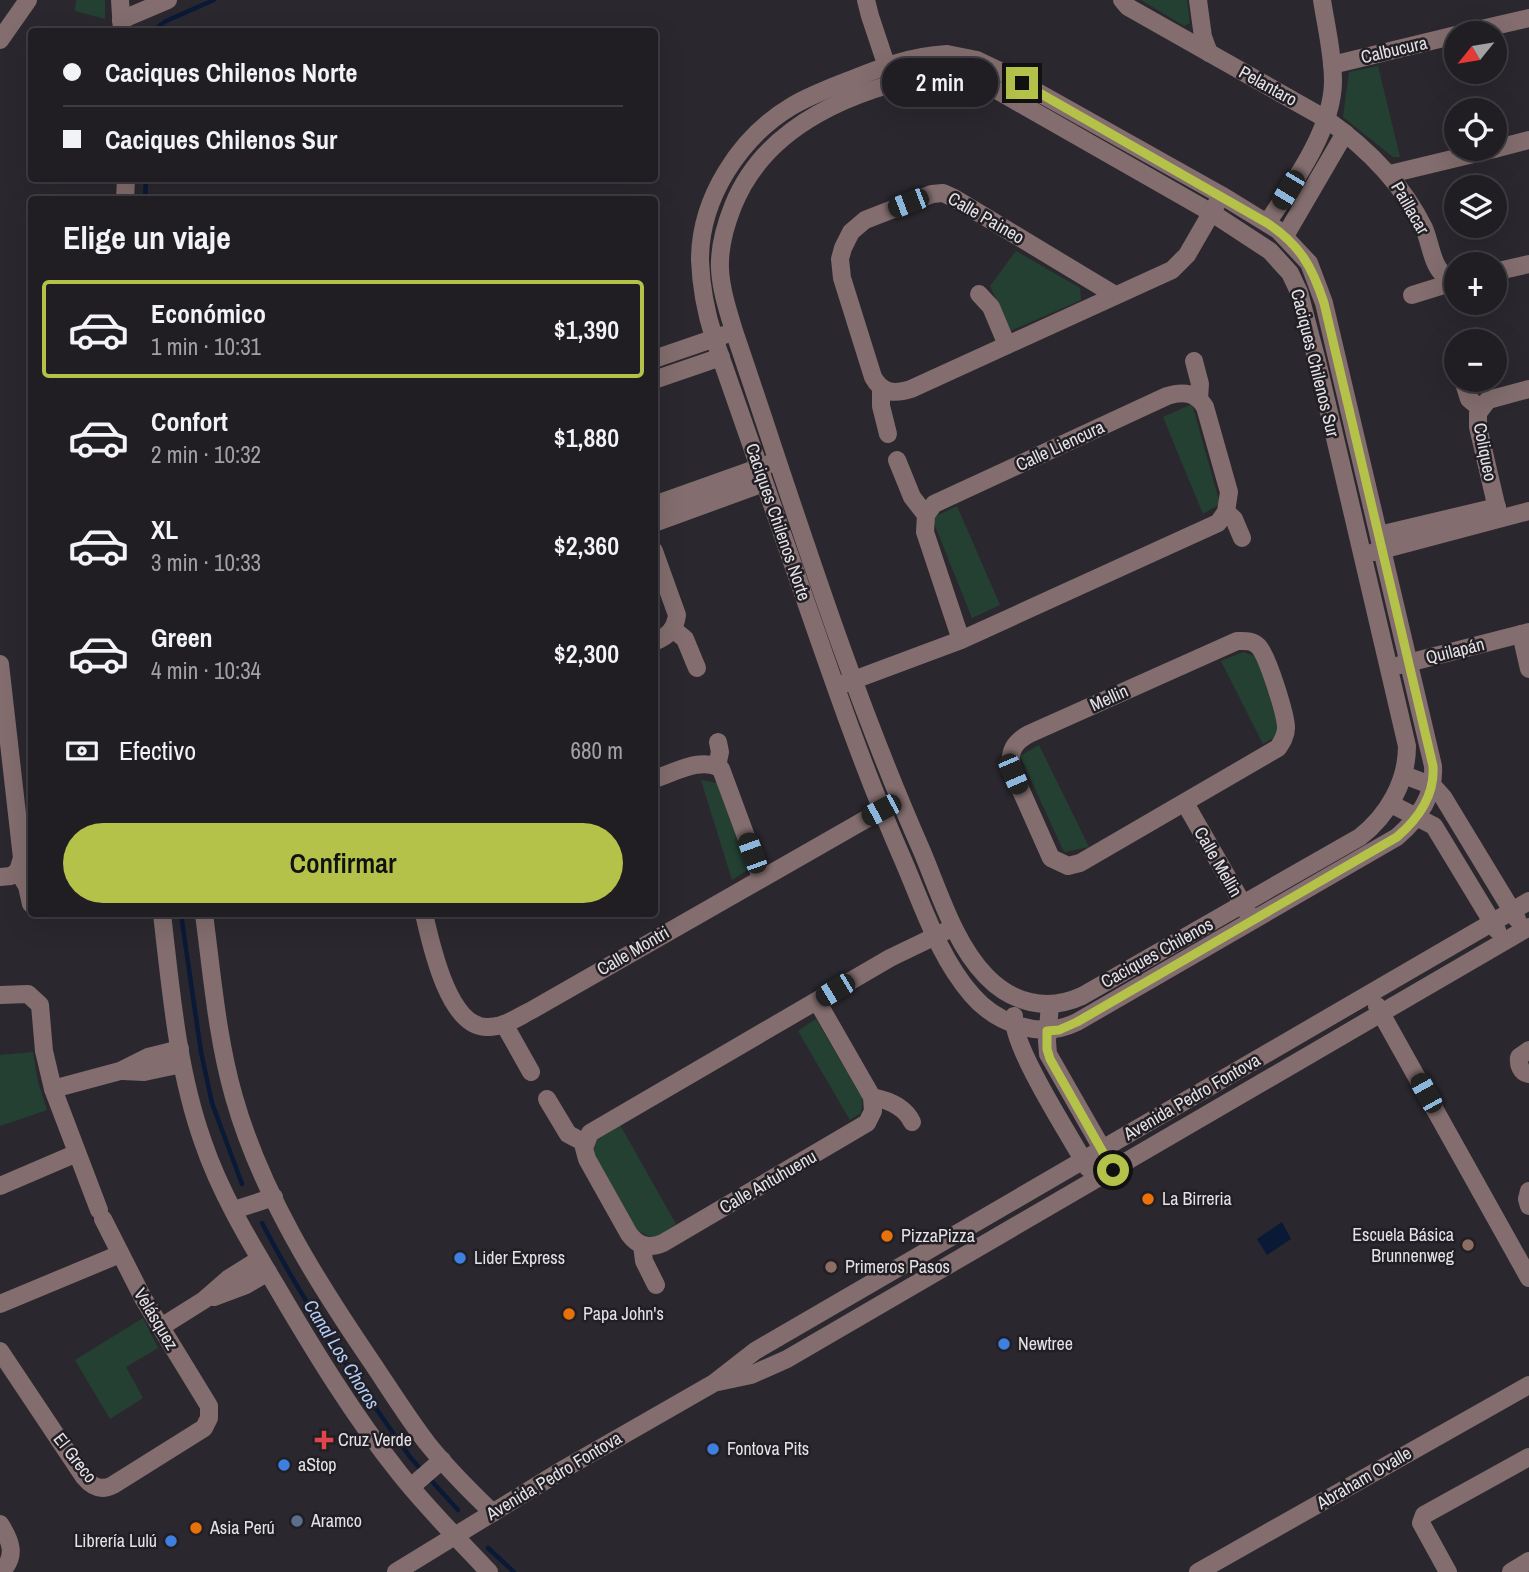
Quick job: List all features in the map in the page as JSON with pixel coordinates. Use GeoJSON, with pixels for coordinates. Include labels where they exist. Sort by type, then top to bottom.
{"type":"FeatureCollection","features":[{"type":"Feature","properties":{"kind":"street"},"geometry":{"type":"LineString","coordinates":[[0,40],[8,16],[28,0]]}},
{"type":"Feature","properties":{"kind":"street"},"geometry":{"type":"LineString","coordinates":[[120,0],[122,26],[160,2]]}},
{"type":"Feature","properties":{"kind":"street"},"geometry":{"type":"LineString","coordinates":[[866,0],[893,84]]}},
{"type":"Feature","properties":{"kind":"street","name":"Pelantaro"},"geometry":{"type":"LineString","coordinates":[[1122,0],[1128,7],[1326,119]]}},
{"type":"Feature","properties":{"kind":"street"},"geometry":{"type":"LineString","coordinates":[[1198,0],[1203,37],[1209,53]]}},
{"type":"Feature","properties":{"kind":"street"},"geometry":{"type":"LineString","coordinates":[[1267,223],[1326,119],[1333,91],[1332,65],[1322,0]]}},
{"type":"Feature","properties":{"kind":"street"},"geometry":{"type":"LineString","coordinates":[[1507,23],[1529,18]]}},
{"type":"Feature","properties":{"kind":"street","name":"Calbucura"},"geometry":{"type":"LineString","coordinates":[[1332,65],[1444,38]]}},
{"type":"Feature","properties":{"kind":"street","name":"Caciques Chilenos Sur"},"geometry":{"type":"LineString","coordinates":[[886,65],[947,54],[977,60],[1267,223],[1284,236],[1309,263],[1319,290],[1410,662],[1433,766],[1433,786]]}},
{"type":"Feature","properties":{"kind":"street","name":"Caciques Chilenos Norte"},"geometry":{"type":"LineString","coordinates":[[886,65],[792,106],[762,128],[737,157],[726,172],[705,222],[701,275],[705,306],[835,687],[881,810],[936,935],[956,974],[972,996],[989,1010],[1013,1023],[1047,1031]]}},
{"type":"Feature","properties":{"kind":"street","name":"Caciques Chilenos Sur"},"geometry":{"type":"LineString","coordinates":[[893,84],[939,73],[971,77],[1212,213],[1270,251],[1285,266],[1294,281],[1310,334],[1407,746],[1404,775],[1391,804]]}},
{"type":"Feature","properties":{"kind":"street","name":"Caciques Chilenos Norte"},"geometry":{"type":"LineString","coordinates":[[893,84],[816,114],[775,144],[744,182],[729,217],[723,236],[721,275],[734,331],[854,680],[900,801],[955,927],[977,966],[994,984],[1017,999]]}},
{"type":"Feature","properties":{"kind":"street","name":"Paillacar"},"geometry":{"type":"LineString","coordinates":[[1326,119],[1390,174],[1417,215],[1438,269],[1444,273]]}},
{"type":"Feature","properties":{"kind":"street"},"geometry":{"type":"LineString","coordinates":[[762,128],[775,144]]}},
{"type":"Feature","properties":{"kind":"street"},"geometry":{"type":"LineString","coordinates":[[1284,236],[1345,133]]}},
{"type":"Feature","properties":{"kind":"street","name":"Paillacar"},"geometry":{"type":"LineString","coordinates":[[1507,146],[1529,140]]}},
{"type":"Feature","properties":{"kind":"street","name":"Paillacar"},"geometry":{"type":"LineString","coordinates":[[1390,174],[1444,161]]}},
{"type":"Feature","properties":{"kind":"street","name":"Calle Paineo"},"geometry":{"type":"LineString","coordinates":[[888,434],[881,407],[881,388],[873,377],[840,269],[846,240],[858,225],[872,216],[932,194],[948,194],[1115,295]]}},
{"type":"Feature","properties":{"kind":"street"},"geometry":{"type":"LineString","coordinates":[[881,388],[892,393],[911,389],[1178,265],[1221,195]]}},
{"type":"Feature","properties":{"kind":"street"},"geometry":{"type":"LineString","coordinates":[[1507,269],[1529,264]]}},
{"type":"Feature","properties":{"kind":"street","name":"Paillacar"},"geometry":{"type":"LineString","coordinates":[[1412,295],[1444,284]]}},
{"type":"Feature","properties":{"kind":"street"},"geometry":{"type":"LineString","coordinates":[[979,294],[991,307],[1007,345]]}},
{"type":"Feature","properties":{"kind":"street"},"geometry":{"type":"LineString","coordinates":[[658,358],[734,331]]}},
{"type":"Feature","properties":{"kind":"street"},"geometry":{"type":"LineString","coordinates":[[658,379],[721,357]]}},
{"type":"Feature","properties":{"kind":"street"},"geometry":{"type":"LineString","coordinates":[[835,687],[961,640],[1212,526],[1226,512],[1229,492],[1206,412],[1199,399],[1200,384],[1194,361]]}},
{"type":"Feature","properties":{"kind":"street","name":"Coliqueo"},"geometry":{"type":"LineString","coordinates":[[1498,512],[1478,427],[1478,413],[1480,408],[1496,397],[1529,389]]}},
{"type":"Feature","properties":{"kind":"street"},"geometry":{"type":"LineString","coordinates":[[1467,392],[1469,399],[1480,408]]}},
{"type":"Feature","properties":{"kind":"street","name":"Calle Liencura"},"geometry":{"type":"LineString","coordinates":[[926,515],[929,509],[940,501],[1167,396],[1183,393],[1199,399]]}},
{"type":"Feature","properties":{"kind":"street"},"geometry":{"type":"LineString","coordinates":[[658,521],[762,475],[778,460]]}},
{"type":"Feature","properties":{"kind":"street"},"geometry":{"type":"LineString","coordinates":[[897,460],[914,503],[926,515],[925,533],[961,640]]}},
{"type":"Feature","properties":{"kind":"street"},"geometry":{"type":"LineString","coordinates":[[658,504],[762,475]]}},
{"type":"Feature","properties":{"kind":"street"},"geometry":{"type":"LineString","coordinates":[[1362,555],[1381,542],[1485,523],[1498,512],[1529,510]]}},
{"type":"Feature","properties":{"kind":"street"},"geometry":{"type":"LineString","coordinates":[[1226,512],[1234,519],[1242,538]]}},
{"type":"Feature","properties":{"kind":"street"},"geometry":{"type":"LineString","coordinates":[[658,561],[676,608],[673,629],[658,640]]}},
{"type":"Feature","properties":{"kind":"street"},"geometry":{"type":"LineString","coordinates":[[673,629],[685,639],[697,668]]}},
{"type":"Feature","properties":{"kind":"street","name":"Quilapán"},"geometry":{"type":"LineString","coordinates":[[1389,668],[1525,633],[1529,669]]}},
{"type":"Feature","properties":{"kind":"street","name":"Mellin"},"geometry":{"type":"LineString","coordinates":[[1244,640],[1254,643],[1262,650],[1267,660],[1285,721],[1284,740],[1271,754],[1185,803],[1087,860],[1074,865],[1062,864],[1051,858],[1045,849],[1011,768],[1010,753],[1018,741],[1029,734],[1231,643],[1244,640]]}},
{"type":"Feature","properties":{"kind":"street"},"geometry":{"type":"LineString","coordinates":[[0,664],[1,692],[23,792],[22,858],[18,871],[11,876],[0,877]]}},
{"type":"Feature","properties":{"kind":"street"},"geometry":{"type":"LineString","coordinates":[[717,766],[720,752],[718,742]]}},
{"type":"Feature","properties":{"kind":"street"},"geometry":{"type":"LineString","coordinates":[[658,778],[697,764],[717,766],[724,774],[761,877]]}},
{"type":"Feature","properties":{"kind":"street"},"geometry":{"type":"LineString","coordinates":[[1404,775],[1433,786],[1449,805],[1526,929]]}},
{"type":"Feature","properties":{"kind":"street","name":"Caciques Chilenos"},"geometry":{"type":"LineString","coordinates":[[1017,999],[1050,1004],[1082,996],[1397,837],[1418,816],[1433,786]]}},
{"type":"Feature","properties":{"kind":"street","name":"Calle Montri"},"geometry":{"type":"LineString","coordinates":[[504,1024],[900,801]]}},
{"type":"Feature","properties":{"kind":"street","name":"Calle Mellin"},"geometry":{"type":"LineString","coordinates":[[1185,803],[1247,913]]}},
{"type":"Feature","properties":{"kind":"street"},"geometry":{"type":"LineString","coordinates":[[1391,804],[1418,816],[1440,833],[1504,942]]}},
{"type":"Feature","properties":{"kind":"street","name":"Caciques Chilenos"},"geometry":{"type":"LineString","coordinates":[[1047,1031],[1059,1030],[1077,1022],[1247,913],[1360,837],[1379,821],[1391,804]]}},
{"type":"Feature","properties":{"kind":"street"},"geometry":{"type":"LineString","coordinates":[[18,871],[28,890]]}},
{"type":"Feature","properties":{"kind":"street","name":"Avenida Pedro Fontova"},"geometry":{"type":"LineString","coordinates":[[396,1572],[714,1382],[755,1351],[1529,901]]}},
{"type":"Feature","properties":{"kind":"street"},"geometry":{"type":"LineString","coordinates":[[162,917],[181,1057],[203,1143],[234,1210],[264,1265],[366,1429],[489,1572]]}},
{"type":"Feature","properties":{"kind":"street"},"geometry":{"type":"LineString","coordinates":[[204,917],[223,1048],[234,1097],[252,1150],[274,1197],[327,1293],[437,1464],[493,1513]]}},
{"type":"Feature","properties":{"kind":"street"},"geometry":{"type":"LineString","coordinates":[[425,917],[445,984],[461,1015],[479,1026],[494,1027],[504,1024],[531,1072]]}},
{"type":"Feature","properties":{"kind":"street"},"geometry":{"type":"LineString","coordinates":[[656,1285],[644,1261],[642,1245],[629,1234],[587,1159],[585,1143],[594,1129],[890,958],[955,927]]}},
{"type":"Feature","properties":{"kind":"street","name":"Avenida Pedro Fontova"},"geometry":{"type":"LineString","coordinates":[[714,1382],[751,1375],[787,1359],[1526,929]]}},
{"type":"Feature","properties":{"kind":"street","name":"Velásquez"},"geometry":{"type":"LineString","coordinates":[[0,995],[23,993],[36,1000],[42,1010],[44,1052],[53,1089],[77,1153],[120,1254],[160,1327],[206,1401],[209,1418]]}},
{"type":"Feature","properties":{"kind":"street"},"geometry":{"type":"LineString","coordinates":[[1370,993],[1529,1278]]}},
{"type":"Feature","properties":{"kind":"street"},"geometry":{"type":"LineString","coordinates":[[1017,999],[1013,1023],[1024,1055],[1095,1180]]}},
{"type":"Feature","properties":{"kind":"street"},"geometry":{"type":"LineString","coordinates":[[817,1001],[872,1097],[898,1107],[908,1114],[912,1122]]}},
{"type":"Feature","properties":{"kind":"street"},"geometry":{"type":"LineString","coordinates":[[1050,1004],[1047,1031],[1050,1059],[1113,1170]]}},
{"type":"Feature","properties":{"kind":"street"},"geometry":{"type":"LineString","coordinates":[[1529,1049],[1519,1057],[1518,1062],[1523,1072],[1529,1074]]}},
{"type":"Feature","properties":{"kind":"street"},"geometry":{"type":"LineString","coordinates":[[53,1089],[120,1071],[144,1072],[181,1057]]}},
{"type":"Feature","properties":{"kind":"street","name":"Calle Antuhuenu"},"geometry":{"type":"LineString","coordinates":[[642,1245],[656,1246],[663,1243],[861,1127],[871,1117],[874,1104],[872,1097]]}},
{"type":"Feature","properties":{"kind":"street"},"geometry":{"type":"LineString","coordinates":[[547,1099],[568,1134],[585,1143]]}},
{"type":"Feature","properties":{"kind":"street"},"geometry":{"type":"LineString","coordinates":[[0,1186],[77,1153]]}},
{"type":"Feature","properties":{"kind":"street"},"geometry":{"type":"LineString","coordinates":[[1529,1192],[1529,1206]]}},
{"type":"Feature","properties":{"kind":"street"},"geometry":{"type":"LineString","coordinates":[[234,1210],[274,1197]]}},
{"type":"Feature","properties":{"kind":"street"},"geometry":{"type":"LineString","coordinates":[[0,1304],[120,1254]]}},
{"type":"Feature","properties":{"kind":"street"},"geometry":{"type":"LineString","coordinates":[[160,1327],[204,1300],[246,1285],[264,1265]]}},
{"type":"Feature","properties":{"kind":"street","name":"El Greco"},"geometry":{"type":"LineString","coordinates":[[0,1351],[84,1476],[95,1487],[113,1485],[199,1432],[209,1418]]}},
{"type":"Feature","properties":{"kind":"street","name":"Abraham Ovalle"},"geometry":{"type":"LineString","coordinates":[[1198,1572],[1529,1385]]}},
{"type":"Feature","properties":{"kind":"street"},"geometry":{"type":"LineString","coordinates":[[1448,1572],[1421,1523],[1424,1515],[1529,1457]]}},
{"type":"Feature","properties":{"kind":"street"},"geometry":{"type":"LineString","coordinates":[[414,1484],[437,1464]]}},
{"type":"Feature","properties":{"kind":"street"},"geometry":{"type":"LineString","coordinates":[[0,1524],[9,1538],[11,1549],[10,1560],[1,1572]]}},
{"type":"Feature","properties":{"kind":"street"},"geometry":{"type":"LineString","coordinates":[[1511,1572],[1529,1561]]}},
{"type":"Feature","properties":{"kind":"green space"},"geometry":{"type":"Polygon","coordinates":[[[76,0],[105,0],[105,19],[75,11],[76,0]]]}},
{"type":"Feature","properties":{"kind":"green space"},"geometry":{"type":"Polygon","coordinates":[[[1141,0],[1187,0],[1190,23],[1184,26],[1141,0]]]}},
{"type":"Feature","properties":{"kind":"green space"},"geometry":{"type":"Polygon","coordinates":[[[1378,66],[1400,157],[1393,157],[1343,117],[1349,72],[1378,66]]]}},
{"type":"Feature","properties":{"kind":"green space"},"geometry":{"type":"Polygon","coordinates":[[[1016,251],[1080,288],[1081,300],[1010,331],[990,286],[1016,251]]]}},
{"type":"Feature","properties":{"kind":"green space"},"geometry":{"type":"Polygon","coordinates":[[[1192,404],[1220,504],[1203,514],[1163,417],[1192,404]]]}},
{"type":"Feature","properties":{"kind":"green space"},"geometry":{"type":"Polygon","coordinates":[[[957,506],[1000,605],[972,618],[932,518],[957,506]]]}},
{"type":"Feature","properties":{"kind":"green space"},"geometry":{"type":"Polygon","coordinates":[[[1243,652],[1257,657],[1279,728],[1277,736],[1263,744],[1221,661],[1243,652]]]}},
{"type":"Feature","properties":{"kind":"green space"},"geometry":{"type":"Polygon","coordinates":[[[1039,745],[1089,847],[1064,852],[1020,756],[1039,745]]]}},
{"type":"Feature","properties":{"kind":"green space"},"geometry":{"type":"Polygon","coordinates":[[[701,780],[717,783],[749,869],[732,880],[701,780]]]}},
{"type":"Feature","properties":{"kind":"green space"},"geometry":{"type":"Polygon","coordinates":[[[816,1019],[862,1098],[861,1113],[850,1120],[798,1031],[816,1019]]]}},
{"type":"Feature","properties":{"kind":"green space"},"geometry":{"type":"Polygon","coordinates":[[[33,1052],[38,1082],[47,1110],[0,1126],[0,1055],[33,1052]]]}},
{"type":"Feature","properties":{"kind":"green space"},"geometry":{"type":"Polygon","coordinates":[[[620,1125],[676,1224],[655,1239],[636,1230],[591,1150],[598,1139],[620,1125]]]}},
{"type":"Feature","properties":{"kind":"green space"},"geometry":{"type":"Polygon","coordinates":[[[143,1318],[158,1348],[126,1367],[143,1398],[110,1419],[75,1360],[143,1318]]]}},
{"type":"Feature","properties":{"kind":"water"},"geometry":{"type":"Polygon","coordinates":[[[1282,1222],[1291,1239],[1267,1255],[1257,1239],[1282,1222]]]}},
{"type":"Feature","properties":{"kind":"waterway","name":"Canal Los Choros"},"geometry":{"type":"LineString","coordinates":[[156,28],[166,21],[214,0]]}},
{"type":"Feature","properties":{"kind":"waterway","name":"Canal Los Choros"},"geometry":{"type":"LineString","coordinates":[[145,196],[146,182]]}},
{"type":"Feature","properties":{"kind":"waterway","name":"Canal Los Choros"},"geometry":{"type":"LineString","coordinates":[[181,917],[201,1052],[212,1103],[242,1184]]}},
{"type":"Feature","properties":{"kind":"waterway","name":"Canal Los Choros"},"geometry":{"type":"LineString","coordinates":[[262,1223],[332,1342],[423,1472]]}},
{"type":"Feature","properties":{"kind":"waterway","name":"Canal Los Choros"},"geometry":{"type":"LineString","coordinates":[[429,1478],[458,1510]]}},
{"type":"Feature","properties":{"kind":"waterway","name":"Canal Los Choros"},"geometry":{"type":"LineString","coordinates":[[488,1548],[514,1572]]}},
{"type":"Feature","properties":{"kind":"place","name":"La Birreria"},"geometry":{"type":"Point","coordinates":[1148,1199]}},
{"type":"Feature","properties":{"kind":"place","name":"PizzaPizza"},"geometry":{"type":"Point","coordinates":[887,1236]}},
{"type":"Feature","properties":{"kind":"place","name":"Escuela Básica Brunnenweg"},"geometry":{"type":"Point","coordinates":[1468,1245]}},
{"type":"Feature","properties":{"kind":"place","name":"Lider Express"},"geometry":{"type":"Point","coordinates":[460,1258]}},
{"type":"Feature","properties":{"kind":"place","name":"Primeros Pasos"},"geometry":{"type":"Point","coordinates":[831,1267]}},
{"type":"Feature","properties":{"kind":"place","name":"Papa John's"},"geometry":{"type":"Point","coordinates":[569,1314]}},
{"type":"Feature","properties":{"kind":"place","name":"Newtree"},"geometry":{"type":"Point","coordinates":[1004,1344]}},
{"type":"Feature","properties":{"kind":"place","name":"Cruz Verde"},"geometry":{"type":"Point","coordinates":[324,1440]}},
{"type":"Feature","properties":{"kind":"place","name":"Fontova Pits"},"geometry":{"type":"Point","coordinates":[713,1449]}},
{"type":"Feature","properties":{"kind":"place","name":"aStop"},"geometry":{"type":"Point","coordinates":[284,1465]}},
{"type":"Feature","properties":{"kind":"place","name":"Aramco"},"geometry":{"type":"Point","coordinates":[297,1521]}},
{"type":"Feature","properties":{"kind":"place","name":"Asia Perú"},"geometry":{"type":"Point","coordinates":[196,1528]}},
{"type":"Feature","properties":{"kind":"place","name":"Librería Lulú"},"geometry":{"type":"Point","coordinates":[171,1541]}},
{"type":"Feature","properties":{"kind":"route"},"geometry":{"type":"LineString","coordinates":[[1022,83],[1267,223],[1284,236],[1309,263],[1324,303],[1410,662],[1434,774],[1433,786],[1418,816],[1397,837],[1068,1027],[1047,1031],[1050,1059],[1113,1170]]}}]}
